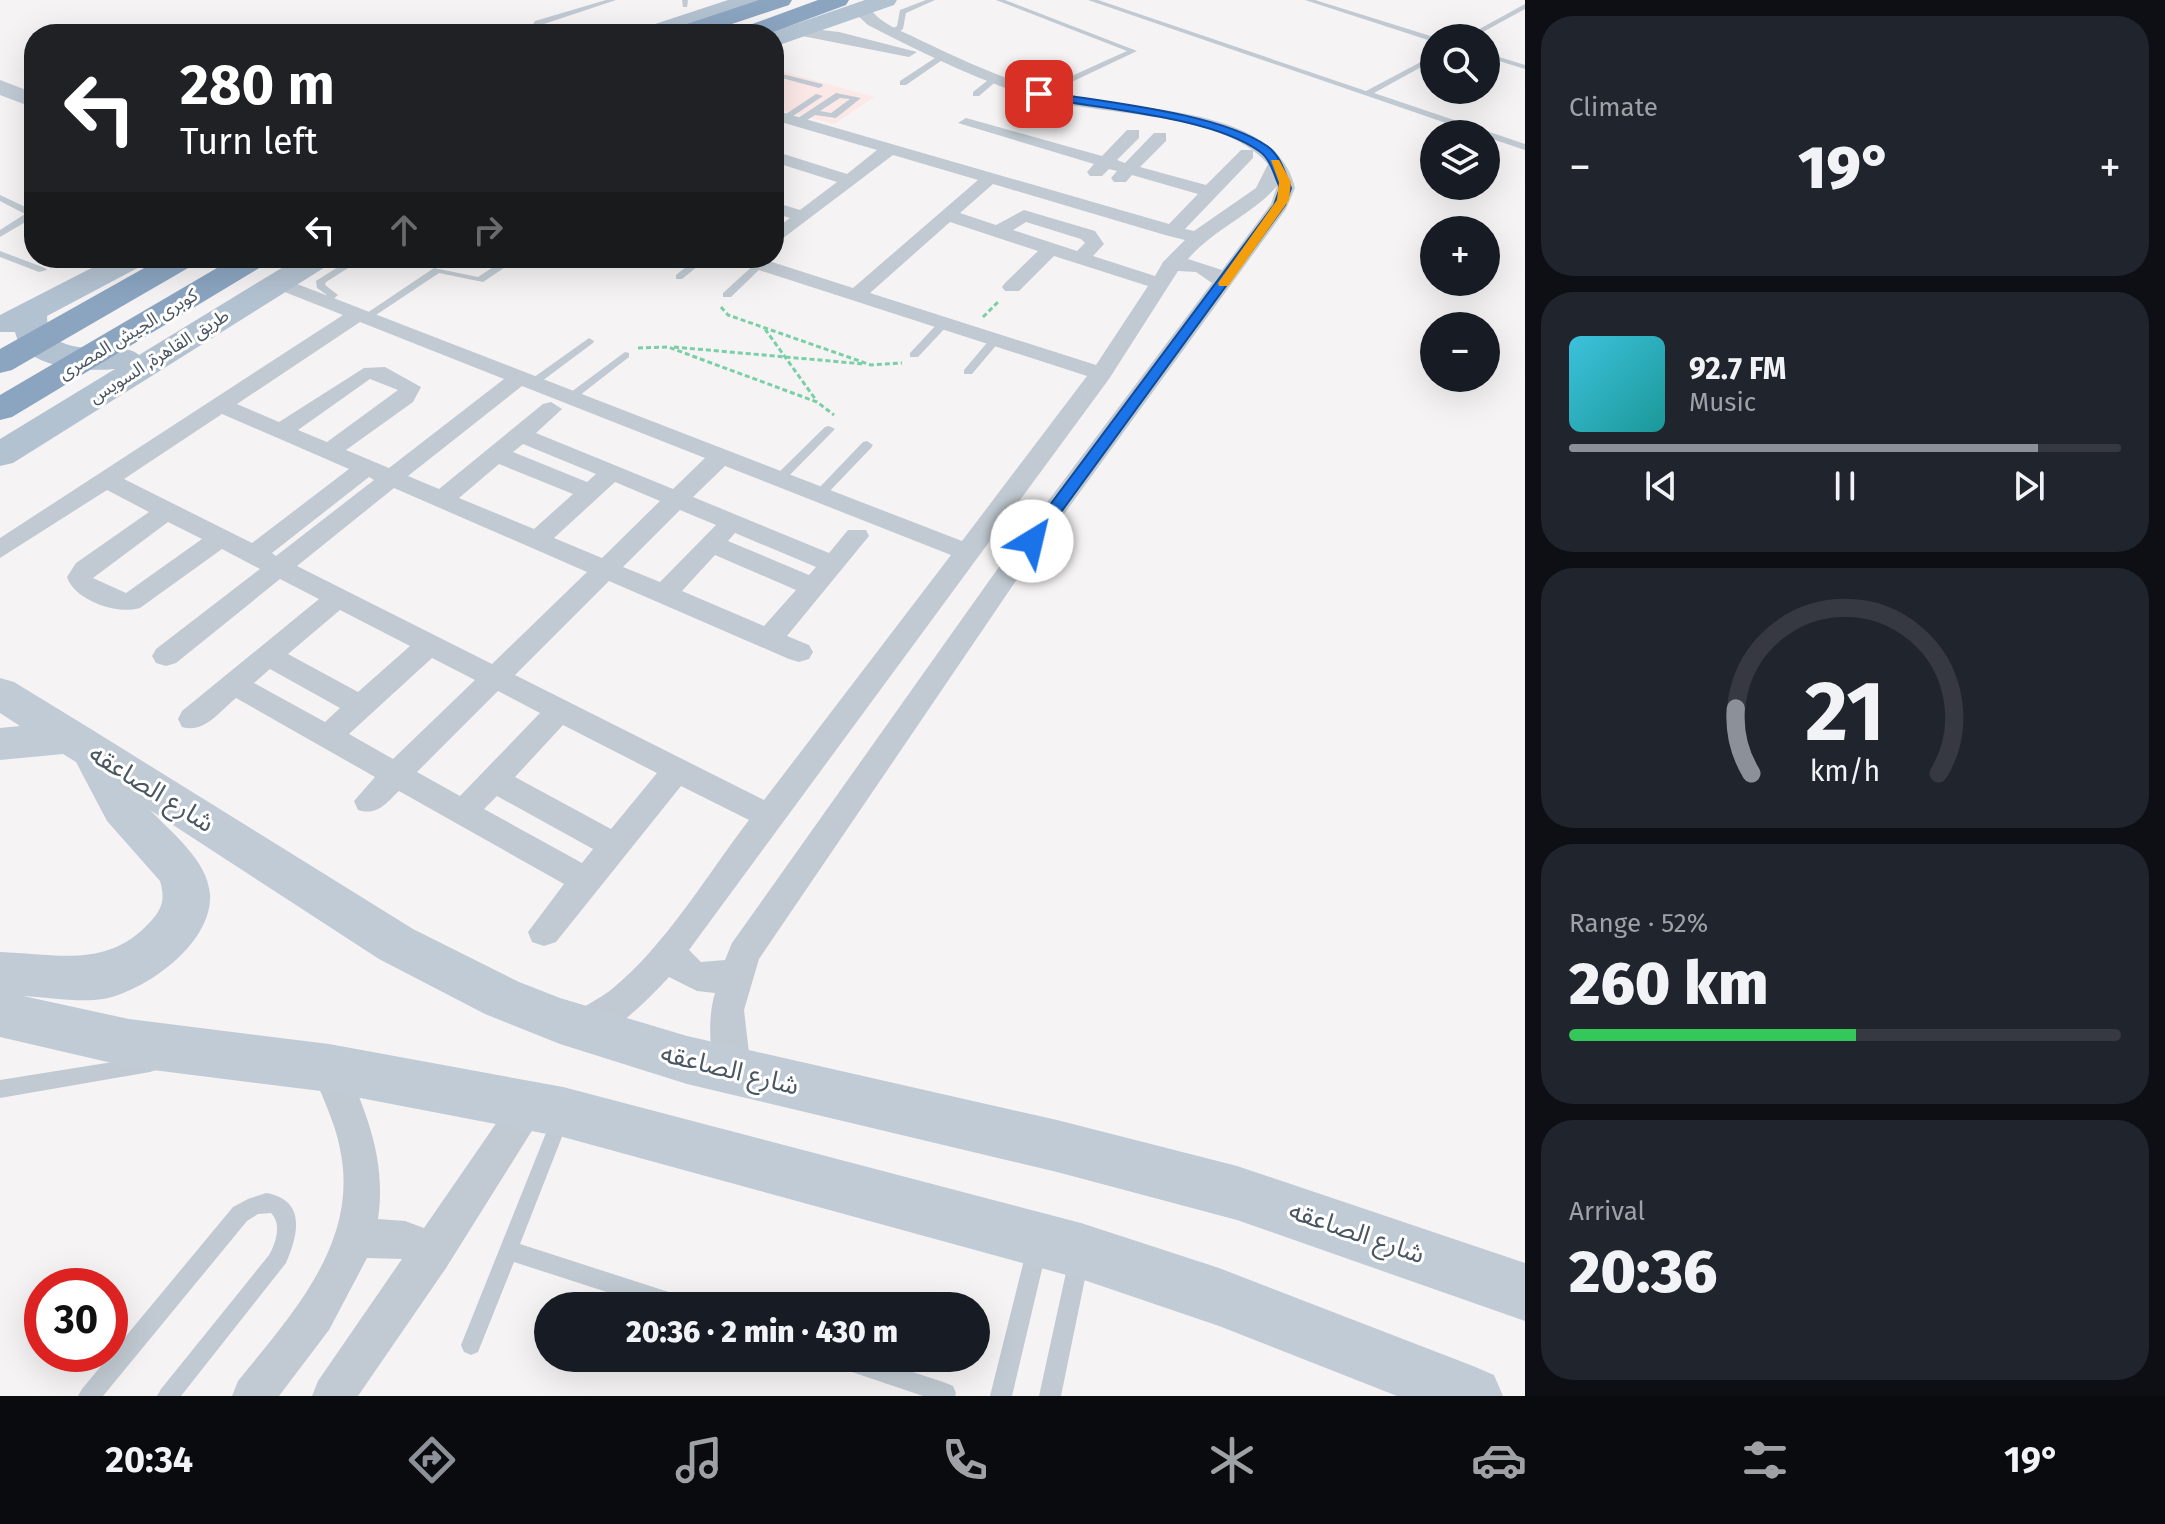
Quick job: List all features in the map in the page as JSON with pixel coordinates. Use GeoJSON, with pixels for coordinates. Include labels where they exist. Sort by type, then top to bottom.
{"type":"FeatureCollection","features":[{"type":"Feature","properties":{"kind":"highway"},"geometry":{"type":"LineString","coordinates":[[710,24],[781,0]]}},
{"type":"Feature","properties":{"kind":"highway"},"geometry":{"type":"LineString","coordinates":[[773,24],[838,0]]}},
{"type":"Feature","properties":{"kind":"highway"},"geometry":{"type":"LineString","coordinates":[[784,29],[820,23]]}},
{"type":"Feature","properties":{"kind":"highway","name":"كوبرى الجيش المصرى"},"geometry":{"type":"LineString","coordinates":[[0,361],[166,268]]}},
{"type":"Feature","properties":{"kind":"highway","name":"كوبرى الجيش المصرى"},"geometry":{"type":"LineString","coordinates":[[0,410],[238,268]]}},
{"type":"Feature","properties":{"kind":"main road"},"geometry":{"type":"LineString","coordinates":[[678,24],[750,0]]}},
{"type":"Feature","properties":{"kind":"main road"},"geometry":{"type":"LineString","coordinates":[[784,36],[886,0]]}},
{"type":"Feature","properties":{"kind":"main road"},"geometry":{"type":"LineString","coordinates":[[0,329],[115,268]]}},
{"type":"Feature","properties":{"kind":"main road","name":"طريق القاهرة, السويس"},"geometry":{"type":"LineString","coordinates":[[0,455],[303,268]]}},
{"type":"Feature","properties":{"kind":"main road"},"geometry":{"type":"LineString","coordinates":[[33,311],[29,320],[33,338],[50,352],[64,356],[117,359],[173,346]]}},
{"type":"Feature","properties":{"kind":"main road"},"geometry":{"type":"LineString","coordinates":[[0,361],[22,363],[47,375],[61,393],[63,416]]}},
{"type":"Feature","properties":{"kind":"street"},"geometry":{"type":"LineString","coordinates":[[733,1071],[726,1030],[735,972],[755,935],[914,705],[1283,200],[1285,182],[1263,149],[1217,128],[1039,94],[995,79],[941,58],[868,19],[863,8]]}},
{"type":"Feature","properties":{"kind":"street"},"geometry":{"type":"LineString","coordinates":[[797,31],[839,36],[941,58]]}},
{"type":"Feature","properties":{"kind":"street"},"geometry":{"type":"LineString","coordinates":[[0,87],[24,97]]}},
{"type":"Feature","properties":{"kind":"street"},"geometry":{"type":"LineString","coordinates":[[0,110],[24,118]]}},
{"type":"Feature","properties":{"kind":"street"},"geometry":{"type":"LineString","coordinates":[[792,117],[890,149],[1185,234],[1264,190],[1274,178],[1276,165]]}},
{"type":"Feature","properties":{"kind":"street"},"geometry":{"type":"LineString","coordinates":[[966,123],[1210,192]]}},
{"type":"Feature","properties":{"kind":"street"},"geometry":{"type":"LineString","coordinates":[[1106,161],[1133,134]]}},
{"type":"Feature","properties":{"kind":"street"},"geometry":{"type":"LineString","coordinates":[[1130,168],[1160,137]]}},
{"type":"Feature","properties":{"kind":"street"},"geometry":{"type":"LineString","coordinates":[[784,231],[890,149]]}},
{"type":"Feature","properties":{"kind":"street"},"geometry":{"type":"LineString","coordinates":[[583,1028],[624,1000],[671,949],[1101,374],[1210,192],[1247,154]]}},
{"type":"Feature","properties":{"kind":"street"},"geometry":{"type":"LineString","coordinates":[[784,159],[849,180]]}},
{"type":"Feature","properties":{"kind":"street"},"geometry":{"type":"LineString","coordinates":[[856,295],[990,178]]}},
{"type":"Feature","properties":{"kind":"street"},"geometry":{"type":"LineString","coordinates":[[784,210],[802,216]]}},
{"type":"Feature","properties":{"kind":"street"},"geometry":{"type":"LineString","coordinates":[[947,215],[1080,258],[1163,274],[1204,268],[1218,275],[1223,285]]}},
{"type":"Feature","properties":{"kind":"street"},"geometry":{"type":"LineString","coordinates":[[998,232],[1018,216],[1029,216],[1093,237],[1095,244],[1080,258]]}},
{"type":"Feature","properties":{"kind":"street"},"geometry":{"type":"LineString","coordinates":[[1012,287],[1050,249]]}},
{"type":"Feature","properties":{"kind":"street"},"geometry":{"type":"LineString","coordinates":[[773,268],[1101,374]]}},
{"type":"Feature","properties":{"kind":"street"},"geometry":{"type":"LineString","coordinates":[[279,283],[967,552]]}},
{"type":"Feature","properties":{"kind":"street"},"geometry":{"type":"LineString","coordinates":[[0,550],[362,315]]}},
{"type":"Feature","properties":{"kind":"street"},"geometry":{"type":"LineString","coordinates":[[281,431],[368,372],[410,387],[405,397],[330,451]]}},
{"type":"Feature","properties":{"kind":"street"},"geometry":{"type":"LineString","coordinates":[[166,656],[392,478],[527,380]]}},
{"type":"Feature","properties":{"kind":"street"},"geometry":{"type":"LineString","coordinates":[[220,405],[799,652]]}},
{"type":"Feature","properties":{"kind":"street"},"geometry":{"type":"LineString","coordinates":[[442,499],[551,409]]}},
{"type":"Feature","properties":{"kind":"street"},"geometry":{"type":"LineString","coordinates":[[520,434],[833,564]]}},
{"type":"Feature","properties":{"kind":"street"},"geometry":{"type":"LineString","coordinates":[[497,454],[589,492]]}},
{"type":"Feature","properties":{"kind":"street"},"geometry":{"type":"LineString","coordinates":[[369,801],[721,456]]}},
{"type":"Feature","properties":{"kind":"street"},"geometry":{"type":"LineString","coordinates":[[253,555],[367,467]]}},
{"type":"Feature","properties":{"kind":"street"},"geometry":{"type":"LineString","coordinates":[[537,540],[612,472]]}},
{"type":"Feature","properties":{"kind":"street"},"geometry":{"type":"LineString","coordinates":[[106,480],[770,817]]}},
{"type":"Feature","properties":{"kind":"street"},"geometry":{"type":"LineString","coordinates":[[167,511],[85,569],[80,577],[82,583],[120,602],[131,602],[220,538]]}},
{"type":"Feature","properties":{"kind":"street"},"geometry":{"type":"LineString","coordinates":[[664,594],[733,522]]}},
{"type":"Feature","properties":{"kind":"street"},"geometry":{"type":"LineString","coordinates":[[769,639],[857,536]]}},
{"type":"Feature","properties":{"kind":"street"},"geometry":{"type":"LineString","coordinates":[[712,544],[813,587]]}},
{"type":"Feature","properties":{"kind":"street"},"geometry":{"type":"LineString","coordinates":[[192,719],[338,598]]}},
{"type":"Feature","properties":{"kind":"street"},"geometry":{"type":"LineString","coordinates":[[328,736],[430,644]]}},
{"type":"Feature","properties":{"kind":"street"},"geometry":{"type":"LineString","coordinates":[[268,656],[361,707]]}},
{"type":"Feature","properties":{"kind":"street"},"geometry":{"type":"LineString","coordinates":[[234,684],[586,881]]}},
{"type":"Feature","properties":{"kind":"street","name":"شارع الصاعقه"},"geometry":{"type":"LineString","coordinates":[[0,693],[396,944],[502,998],[583,1028],[733,1071],[1192,1180],[1331,1222],[1525,1292]]}},
{"type":"Feature","properties":{"kind":"street"},"geometry":{"type":"LineString","coordinates":[[463,812],[560,710]]}},
{"type":"Feature","properties":{"kind":"street"},"geometry":{"type":"LineString","coordinates":[[0,744],[80,743],[122,809],[180,872],[187,894],[181,920],[150,956],[111,975],[87,979],[0,974]]}},
{"type":"Feature","properties":{"kind":"street"},"geometry":{"type":"LineString","coordinates":[[544,932],[677,770]]}},
{"type":"Feature","properties":{"kind":"street"},"geometry":{"type":"LineString","coordinates":[[494,780],[615,846]]}},
{"type":"Feature","properties":{"kind":"street"},"geometry":{"type":"LineString","coordinates":[[671,949],[684,970],[695,977],[709,980],[735,972]]}},
{"type":"Feature","properties":{"kind":"street"},"geometry":{"type":"LineString","coordinates":[[0,1014],[129,1043],[329,1068],[546,1109],[1060,1246],[1219,1297],[1473,1396]]}},
{"type":"Feature","properties":{"kind":"street"},"geometry":{"type":"LineString","coordinates":[[253,1396],[311,1321],[343,1270],[357,1240],[363,1182],[361,1157],[329,1068]]}},
{"type":"Feature","properties":{"kind":"street"},"geometry":{"type":"LineString","coordinates":[[333,1396],[432,1254],[546,1109]]}},
{"type":"Feature","properties":{"kind":"street"},"geometry":{"type":"LineString","coordinates":[[357,1240],[399,1237],[417,1243],[432,1254]]}},
{"type":"Feature","properties":{"kind":"lane"},"geometry":{"type":"LineString","coordinates":[[538,24],[613,0]]}},
{"type":"Feature","properties":{"kind":"lane"},"geometry":{"type":"LineString","coordinates":[[893,32],[900,27],[903,12],[932,0]]}},
{"type":"Feature","properties":{"kind":"lane"},"geometry":{"type":"LineString","coordinates":[[999,0],[1133,51],[1039,94]]}},
{"type":"Feature","properties":{"kind":"lane"},"geometry":{"type":"LineString","coordinates":[[1091,0],[1525,147]]}},
{"type":"Feature","properties":{"kind":"lane"},"geometry":{"type":"LineString","coordinates":[[1308,0],[1420,35]]}},
{"type":"Feature","properties":{"kind":"lane"},"geometry":{"type":"LineString","coordinates":[[1492,24],[1525,6]]}},
{"type":"Feature","properties":{"kind":"lane"},"geometry":{"type":"LineString","coordinates":[[903,83],[941,58]]}},
{"type":"Feature","properties":{"kind":"lane"},"geometry":{"type":"LineString","coordinates":[[1500,59],[1525,67]]}},
{"type":"Feature","properties":{"kind":"lane"},"geometry":{"type":"LineString","coordinates":[[1368,93],[1420,65]]}},
{"type":"Feature","properties":{"kind":"lane"},"geometry":{"type":"LineString","coordinates":[[784,78],[819,91],[792,117]]}},
{"type":"Feature","properties":{"kind":"lane"},"geometry":{"type":"LineString","coordinates":[[976,94],[995,79]]}},
{"type":"Feature","properties":{"kind":"lane"},"geometry":{"type":"LineString","coordinates":[[839,95],[857,98],[833,116],[792,117],[839,95]]}},
{"type":"Feature","properties":{"kind":"lane"},"geometry":{"type":"LineString","coordinates":[[0,198],[24,210]]}},
{"type":"Feature","properties":{"kind":"lane"},"geometry":{"type":"LineString","coordinates":[[0,234],[24,219]]}},
{"type":"Feature","properties":{"kind":"lane"},"geometry":{"type":"LineString","coordinates":[[0,254],[24,263]]}},
{"type":"Feature","properties":{"kind":"lane"},"geometry":{"type":"LineString","coordinates":[[37,268],[42,270]]}},
{"type":"Feature","properties":{"kind":"lane"},"geometry":{"type":"LineString","coordinates":[[325,301],[333,295],[320,286],[321,281],[342,268]]}},
{"type":"Feature","properties":{"kind":"lane"},"geometry":{"type":"LineString","coordinates":[[362,315],[437,270],[480,280],[499,268]]}},
{"type":"Feature","properties":{"kind":"lane"},"geometry":{"type":"LineString","coordinates":[[679,277],[690,268]]}},
{"type":"Feature","properties":{"kind":"lane"},"geometry":{"type":"LineString","coordinates":[[727,295],[744,268]]}},
{"type":"Feature","properties":{"kind":"lane"},"geometry":{"type":"LineString","coordinates":[[914,355],[944,323]]}},
{"type":"Feature","properties":{"kind":"lane"},"geometry":{"type":"LineString","coordinates":[[968,372],[995,340]]}},
{"type":"Feature","properties":{"kind":"lane"},"geometry":{"type":"LineString","coordinates":[[527,380],[589,341]]}},
{"type":"Feature","properties":{"kind":"lane"},"geometry":{"type":"LineString","coordinates":[[571,397],[625,355]]}},
{"type":"Feature","properties":{"kind":"lane"},"geometry":{"type":"LineString","coordinates":[[779,479],[829,429]]}},
{"type":"Feature","properties":{"kind":"lane"},"geometry":{"type":"LineString","coordinates":[[820,494],[867,445]]}},
{"type":"Feature","properties":{"kind":"lane"},"geometry":{"type":"LineString","coordinates":[[0,1089],[207,1054]]}},
{"type":"Feature","properties":{"kind":"lane"},"geometry":{"type":"LineString","coordinates":[[471,1345],[508,1250],[546,1109]]}},
{"type":"Feature","properties":{"kind":"lane"},"geometry":{"type":"LineString","coordinates":[[89,1396],[240,1214],[262,1201],[272,1200],[280,1205],[287,1221],[279,1255],[168,1396]]}},
{"type":"Feature","properties":{"kind":"lane"},"geometry":{"type":"LineString","coordinates":[[1001,1396],[1060,1246]]}},
{"type":"Feature","properties":{"kind":"lane"},"geometry":{"type":"LineString","coordinates":[[1050,1396],[1060,1246]]}},
{"type":"Feature","properties":{"kind":"lane"},"geometry":{"type":"LineString","coordinates":[[508,1250],[638,1292]]}},
{"type":"Feature","properties":{"kind":"lane"},"geometry":{"type":"LineString","coordinates":[[882,1372],[946,1393]]}},
{"type":"Feature","properties":{"kind":"path"},"geometry":{"type":"LineString","coordinates":[[969,331],[1012,287]]}},
{"type":"Feature","properties":{"kind":"path"},"geometry":{"type":"LineString","coordinates":[[727,295],[722,300],[722,311],[871,365]]}},
{"type":"Feature","properties":{"kind":"path"},"geometry":{"type":"LineString","coordinates":[[765,328],[817,402]]}},
{"type":"Feature","properties":{"kind":"path"},"geometry":{"type":"LineString","coordinates":[[625,355],[645,346],[897,365],[914,355]]}},
{"type":"Feature","properties":{"kind":"path"},"geometry":{"type":"LineString","coordinates":[[668,347],[817,402],[834,414],[834,422],[829,429]]}},
{"type":"Feature","properties":{"kind":"shaded area"},"geometry":{"type":"Polygon","coordinates":[[[784,72],[874,97],[834,124],[784,111],[784,72]]]}},
{"type":"Feature","properties":{"kind":"slow traffic"},"geometry":{"type":"LineString","coordinates":[[1224,283],[1283,200],[1285,182],[1275,162]]}},
{"type":"Feature","properties":{"kind":"route"},"geometry":{"type":"LineString","coordinates":[[1032,541],[1211,301],[1280,205],[1286,188],[1273,159],[1263,149],[1233,134],[1188,121],[1039,94]]}}]}
